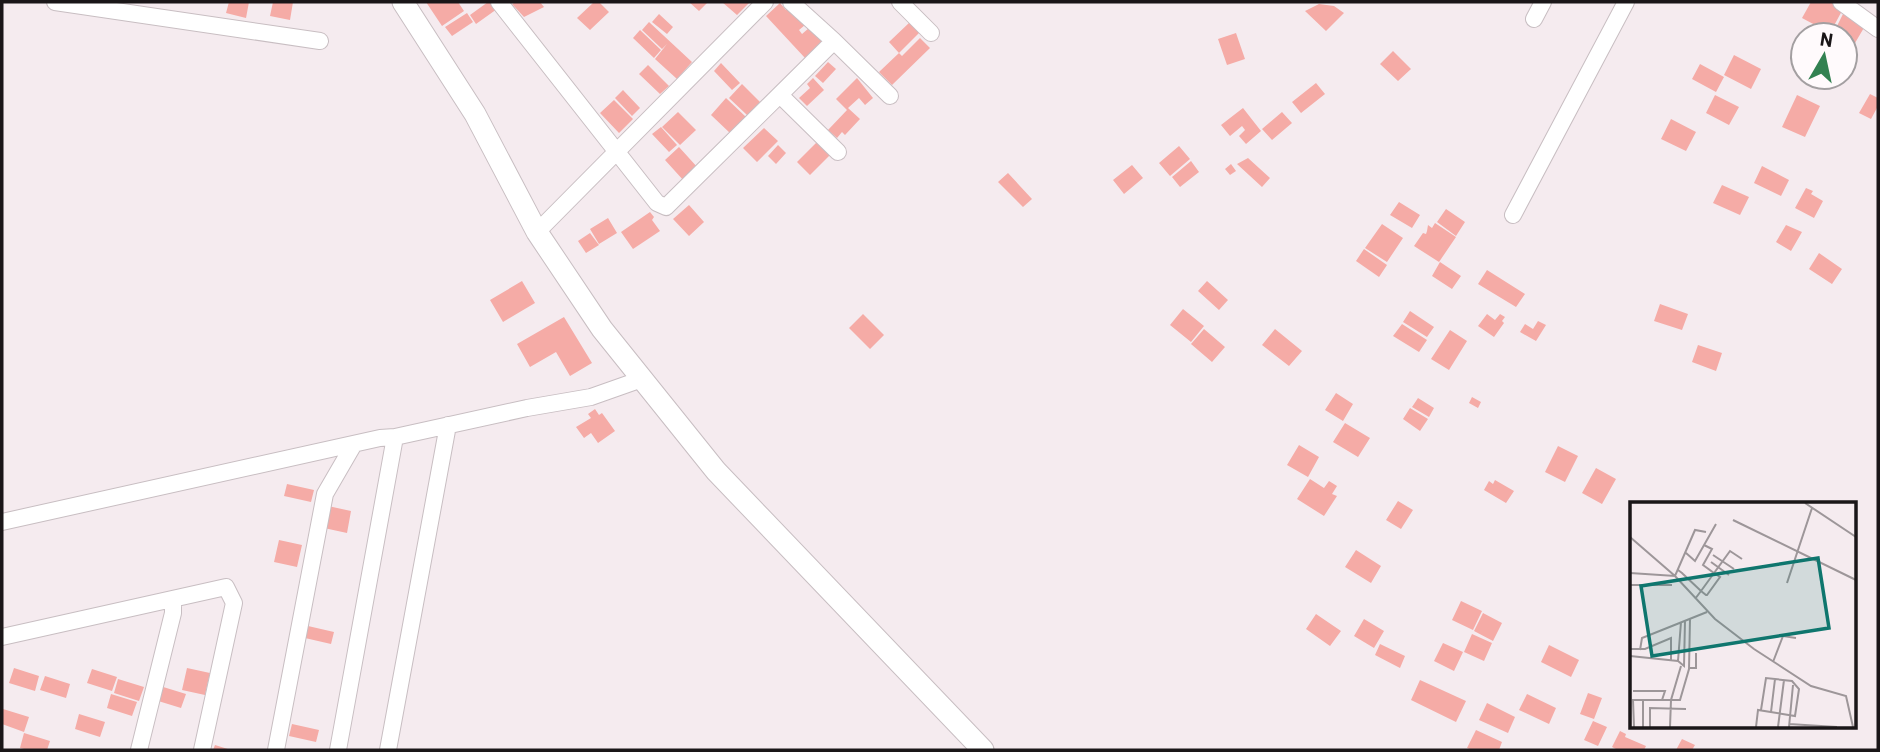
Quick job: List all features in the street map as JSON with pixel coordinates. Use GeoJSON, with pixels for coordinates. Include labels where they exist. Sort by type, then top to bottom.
{"type":"FeatureCollection","features":[{"type":"Feature","properties":{"kind":"street"},"geometry":{"type":"LineString","coordinates":[[55,2],[320,41]]}},
{"type":"Feature","properties":{"kind":"street"},"geometry":{"type":"LineString","coordinates":[[404,2],[475,114],[537,232],[602,329],[716,471],[983,750]]}},
{"type":"Feature","properties":{"kind":"street"},"geometry":{"type":"LineString","coordinates":[[499,2],[657,203],[666,207],[834,41]]}},
{"type":"Feature","properties":{"kind":"street"},"geometry":{"type":"LineString","coordinates":[[537,232],[765,2]]}},
{"type":"Feature","properties":{"kind":"street"},"geometry":{"type":"LineString","coordinates":[[791,2],[890,96]]}},
{"type":"Feature","properties":{"kind":"street"},"geometry":{"type":"LineString","coordinates":[[900,2],[931,33]]}},
{"type":"Feature","properties":{"kind":"street"},"geometry":{"type":"LineString","coordinates":[[1534,19],[1543,2]]}},
{"type":"Feature","properties":{"kind":"street"},"geometry":{"type":"LineString","coordinates":[[1513,215],[1626,2]]}},
{"type":"Feature","properties":{"kind":"street"},"geometry":{"type":"LineString","coordinates":[[1841,2],[1878,29]]}},
{"type":"Feature","properties":{"kind":"street"},"geometry":{"type":"LineString","coordinates":[[780,94],[838,152]]}},
{"type":"Feature","properties":{"kind":"street"},"geometry":{"type":"LineString","coordinates":[[2,522],[354,444],[592,397],[642,379]]}},
{"type":"Feature","properties":{"kind":"street"},"geometry":{"type":"LineString","coordinates":[[388,750],[448,425]]}},
{"type":"Feature","properties":{"kind":"street"},"geometry":{"type":"LineString","coordinates":[[338,750],[396,437]]}},
{"type":"Feature","properties":{"kind":"street"},"geometry":{"type":"LineString","coordinates":[[276,750],[325,494],[354,444]]}},
{"type":"Feature","properties":{"kind":"street"},"geometry":{"type":"LineString","coordinates":[[2,637],[226,587],[234,603],[202,750]]}},
{"type":"Feature","properties":{"kind":"street"},"geometry":{"type":"LineString","coordinates":[[139,750],[173,614],[173,600]]}},
{"type":"Feature","properties":{"kind":"building"},"geometry":{"type":"Polygon","coordinates":[[[229,2],[249,2],[246,18],[226,13],[229,2]]]}},
{"type":"Feature","properties":{"kind":"building"},"geometry":{"type":"Polygon","coordinates":[[[273,2],[293,2],[290,20],[270,16],[273,2]]]}},
{"type":"Feature","properties":{"kind":"building"},"geometry":{"type":"Polygon","coordinates":[[[426,2],[458,2],[464,11],[442,26],[426,2]]]}},
{"type":"Feature","properties":{"kind":"building"},"geometry":{"type":"Polygon","coordinates":[[[488,2],[497,9],[476,24],[470,15],[488,2]]]}},
{"type":"Feature","properties":{"kind":"building"},"geometry":{"type":"Polygon","coordinates":[[[540,2],[544,7],[524,17],[512,4],[540,2]]]}},
{"type":"Feature","properties":{"kind":"building"},"geometry":{"type":"Polygon","coordinates":[[[594,2],[599,2],[609,12],[590,30],[577,18],[594,2]]]}},
{"type":"Feature","properties":{"kind":"building"},"geometry":{"type":"Polygon","coordinates":[[[689,2],[708,2],[699,11],[689,2]]]}},
{"type":"Feature","properties":{"kind":"building"},"geometry":{"type":"Polygon","coordinates":[[[722,2],[750,2],[737,15],[722,2]]]}},
{"type":"Feature","properties":{"kind":"building"},"geometry":{"type":"Polygon","coordinates":[[[1811,2],[1830,2],[1843,9],[1836,21],[1808,21],[1802,18],[1811,2]]]}},
{"type":"Feature","properties":{"kind":"building"},"geometry":{"type":"Polygon","coordinates":[[[780,3],[786,10],[789,7],[805,25],[799,30],[802,34],[809,28],[822,42],[805,58],[766,16],[780,3]]]}},
{"type":"Feature","properties":{"kind":"building"},"geometry":{"type":"Polygon","coordinates":[[[1319,4],[1334,6],[1344,13],[1326,31],[1305,11],[1319,4]]]}},
{"type":"Feature","properties":{"kind":"building"},"geometry":{"type":"Polygon","coordinates":[[[467,13],[473,22],[452,36],[445,27],[467,13]]]}},
{"type":"Feature","properties":{"kind":"building"},"geometry":{"type":"Polygon","coordinates":[[[659,14],[673,27],[667,34],[652,22],[659,14]]]}},
{"type":"Feature","properties":{"kind":"building"},"geometry":{"type":"Polygon","coordinates":[[[1843,14],[1856,21],[1840,21],[1843,14]]]}},
{"type":"Feature","properties":{"kind":"building"},"geometry":{"type":"Polygon","coordinates":[[[649,22],[692,62],[677,79],[655,59],[667,44],[662,49],[642,30],[649,22]]]}},
{"type":"Feature","properties":{"kind":"building"},"geometry":{"type":"Polygon","coordinates":[[[910,22],[920,32],[899,53],[889,42],[910,22]]]}},
{"type":"Feature","properties":{"kind":"building"},"geometry":{"type":"Polygon","coordinates":[[[1859,23],[1865,26],[1859,36],[1859,23]]]}},
{"type":"Feature","properties":{"kind":"building"},"geometry":{"type":"Polygon","coordinates":[[[640,30],[661,50],[654,58],[633,38],[640,30]]]}},
{"type":"Feature","properties":{"kind":"building"},"geometry":{"type":"Polygon","coordinates":[[[1236,33],[1245,59],[1227,65],[1218,39],[1236,33]]]}},
{"type":"Feature","properties":{"kind":"building"},"geometry":{"type":"Polygon","coordinates":[[[920,38],[930,48],[892,85],[879,72],[899,53],[902,56],[920,38]]]}},
{"type":"Feature","properties":{"kind":"building"},"geometry":{"type":"Polygon","coordinates":[[[1393,51],[1411,69],[1398,81],[1380,64],[1393,51]]]}},
{"type":"Feature","properties":{"kind":"building"},"geometry":{"type":"Polygon","coordinates":[[[1734,55],[1761,69],[1751,89],[1724,75],[1734,55]]]}},
{"type":"Feature","properties":{"kind":"building"},"geometry":{"type":"Polygon","coordinates":[[[828,62],[836,69],[823,83],[815,76],[828,62]]]}},
{"type":"Feature","properties":{"kind":"building"},"geometry":{"type":"Polygon","coordinates":[[[721,63],[740,83],[732,90],[714,71],[721,63]]]}},
{"type":"Feature","properties":{"kind":"building"},"geometry":{"type":"Polygon","coordinates":[[[1700,64],[1724,77],[1716,92],[1692,79],[1700,64]]]}},
{"type":"Feature","properties":{"kind":"building"},"geometry":{"type":"Polygon","coordinates":[[[648,65],[669,86],[660,94],[639,74],[648,65]]]}},
{"type":"Feature","properties":{"kind":"building"},"geometry":{"type":"Polygon","coordinates":[[[813,78],[824,90],[807,106],[799,98],[810,88],[807,84],[813,78]]]}},
{"type":"Feature","properties":{"kind":"building"},"geometry":{"type":"Polygon","coordinates":[[[857,78],[873,98],[865,105],[859,98],[848,108],[860,119],[845,135],[842,132],[837,138],[828,130],[847,110],[836,99],[857,78]]]}},
{"type":"Feature","properties":{"kind":"building"},"geometry":{"type":"Polygon","coordinates":[[[1316,83],[1325,94],[1301,113],[1292,102],[1316,83]]]}},
{"type":"Feature","properties":{"kind":"building"},"geometry":{"type":"Polygon","coordinates":[[[742,84],[760,102],[747,115],[729,98],[742,84]]]}},
{"type":"Feature","properties":{"kind":"building"},"geometry":{"type":"Polygon","coordinates":[[[623,90],[640,108],[632,116],[615,98],[623,90]]]}},
{"type":"Feature","properties":{"kind":"building"},"geometry":{"type":"Polygon","coordinates":[[[1870,94],[1878,98],[1878,106],[1871,119],[1859,113],[1870,94]]]}},
{"type":"Feature","properties":{"kind":"building"},"geometry":{"type":"Polygon","coordinates":[[[1715,95],[1739,107],[1729,125],[1706,113],[1715,95]]]}},
{"type":"Feature","properties":{"kind":"building"},"geometry":{"type":"Polygon","coordinates":[[[1797,95],[1820,106],[1805,137],[1782,127],[1797,95]]]}},
{"type":"Feature","properties":{"kind":"building"},"geometry":{"type":"Polygon","coordinates":[[[726,98],[746,117],[731,134],[711,115],[726,98]]]}},
{"type":"Feature","properties":{"kind":"building"},"geometry":{"type":"Polygon","coordinates":[[[614,100],[633,119],[619,133],[600,113],[614,100]]]}},
{"type":"Feature","properties":{"kind":"building"},"geometry":{"type":"Polygon","coordinates":[[[1243,108],[1261,131],[1246,144],[1239,136],[1245,130],[1242,126],[1230,136],[1221,125],[1243,108]]]}},
{"type":"Feature","properties":{"kind":"building"},"geometry":{"type":"Polygon","coordinates":[[[678,112],[696,130],[680,145],[662,127],[678,112]]]}},
{"type":"Feature","properties":{"kind":"building"},"geometry":{"type":"Polygon","coordinates":[[[1282,112],[1292,123],[1272,140],[1262,129],[1282,112]]]}},
{"type":"Feature","properties":{"kind":"building"},"geometry":{"type":"Polygon","coordinates":[[[1671,119],[1696,132],[1686,151],[1661,139],[1671,119]]]}},
{"type":"Feature","properties":{"kind":"building"},"geometry":{"type":"Polygon","coordinates":[[[661,127],[677,145],[669,152],[652,134],[661,127]]]}},
{"type":"Feature","properties":{"kind":"building"},"geometry":{"type":"Polygon","coordinates":[[[764,128],[778,141],[757,162],[743,148],[764,128]]]}},
{"type":"Feature","properties":{"kind":"building"},"geometry":{"type":"Polygon","coordinates":[[[819,140],[832,153],[810,175],[797,162],[819,140]]]}},
{"type":"Feature","properties":{"kind":"building"},"geometry":{"type":"Polygon","coordinates":[[[778,145],[786,153],[776,164],[768,156],[778,145]]]}},
{"type":"Feature","properties":{"kind":"building"},"geometry":{"type":"Polygon","coordinates":[[[1179,146],[1190,159],[1170,176],[1159,163],[1179,146]]]}},
{"type":"Feature","properties":{"kind":"building"},"geometry":{"type":"Polygon","coordinates":[[[679,147],[698,168],[684,181],[665,160],[679,147]]]}},
{"type":"Feature","properties":{"kind":"building"},"geometry":{"type":"Polygon","coordinates":[[[1248,158],[1270,178],[1262,187],[1237,164],[1248,158]]]}},
{"type":"Feature","properties":{"kind":"building"},"geometry":{"type":"Polygon","coordinates":[[[1191,161],[1199,172],[1180,187],[1172,177],[1191,161]]]}},
{"type":"Feature","properties":{"kind":"building"},"geometry":{"type":"Polygon","coordinates":[[[1231,164],[1236,171],[1230,175],[1225,169],[1231,164]]]}},
{"type":"Feature","properties":{"kind":"building"},"geometry":{"type":"Polygon","coordinates":[[[1132,165],[1143,178],[1124,194],[1113,180],[1132,165]]]}},
{"type":"Feature","properties":{"kind":"building"},"geometry":{"type":"Polygon","coordinates":[[[1762,166],[1789,180],[1781,196],[1754,183],[1762,166]]]}},
{"type":"Feature","properties":{"kind":"building"},"geometry":{"type":"Polygon","coordinates":[[[1008,173],[1032,199],[1023,207],[998,182],[1008,173]]]}},
{"type":"Feature","properties":{"kind":"building"},"geometry":{"type":"Polygon","coordinates":[[[1722,185],[1749,197],[1740,215],[1713,203],[1722,185]]]}},
{"type":"Feature","properties":{"kind":"building"},"geometry":{"type":"Polygon","coordinates":[[[1806,188],[1823,201],[1814,218],[1795,208],[1806,188]]]}},
{"type":"Feature","properties":{"kind":"building"},"geometry":{"type":"Polygon","coordinates":[[[1399,202],[1420,215],[1412,228],[1390,215],[1399,202]]]}},
{"type":"Feature","properties":{"kind":"building"},"geometry":{"type":"Polygon","coordinates":[[[689,205],[704,222],[689,236],[673,219],[689,205]]]}},
{"type":"Feature","properties":{"kind":"building"},"geometry":{"type":"Polygon","coordinates":[[[1446,209],[1465,222],[1456,236],[1437,222],[1446,209]]]}},
{"type":"Feature","properties":{"kind":"building"},"geometry":{"type":"Polygon","coordinates":[[[650,212],[660,231],[633,249],[621,232],[650,212]]]}},
{"type":"Feature","properties":{"kind":"building"},"geometry":{"type":"Polygon","coordinates":[[[608,218],[617,233],[599,244],[590,229],[608,218]]]}},
{"type":"Feature","properties":{"kind":"building"},"geometry":{"type":"Polygon","coordinates":[[[1435,223],[1456,237],[1439,262],[1414,246],[1423,233],[1426,234],[1428,225],[1432,228],[1435,223]]]}},
{"type":"Feature","properties":{"kind":"building"},"geometry":{"type":"Polygon","coordinates":[[[1382,224],[1403,238],[1387,262],[1365,248],[1382,224]]]}},
{"type":"Feature","properties":{"kind":"building"},"geometry":{"type":"Polygon","coordinates":[[[1786,225],[1802,232],[1791,251],[1776,242],[1786,225]]]}},
{"type":"Feature","properties":{"kind":"building"},"geometry":{"type":"Polygon","coordinates":[[[590,233],[599,245],[586,253],[578,241],[590,233]]]}},
{"type":"Feature","properties":{"kind":"building"},"geometry":{"type":"Polygon","coordinates":[[[1364,249],[1387,265],[1379,277],[1356,261],[1364,249]]]}},
{"type":"Feature","properties":{"kind":"building"},"geometry":{"type":"Polygon","coordinates":[[[1819,253],[1842,269],[1832,284],[1809,269],[1819,253]]]}},
{"type":"Feature","properties":{"kind":"building"},"geometry":{"type":"Polygon","coordinates":[[[1440,262],[1461,276],[1452,289],[1432,276],[1440,262]]]}},
{"type":"Feature","properties":{"kind":"building"},"geometry":{"type":"Polygon","coordinates":[[[1487,270],[1525,294],[1516,307],[1478,284],[1487,270]]]}},
{"type":"Feature","properties":{"kind":"building"},"geometry":{"type":"Polygon","coordinates":[[[522,281],[535,303],[503,322],[490,300],[522,281]]]}},
{"type":"Feature","properties":{"kind":"building"},"geometry":{"type":"Polygon","coordinates":[[[1207,281],[1228,300],[1219,310],[1198,291],[1207,281]]]}},
{"type":"Feature","properties":{"kind":"building"},"geometry":{"type":"Polygon","coordinates":[[[1660,304],[1688,314],[1682,330],[1654,321],[1660,304]]]}},
{"type":"Feature","properties":{"kind":"building"},"geometry":{"type":"Polygon","coordinates":[[[1183,309],[1204,326],[1191,342],[1170,325],[1183,309]]]}},
{"type":"Feature","properties":{"kind":"building"},"geometry":{"type":"Polygon","coordinates":[[[1410,311],[1434,327],[1427,337],[1403,322],[1410,311]]]}},
{"type":"Feature","properties":{"kind":"building"},"geometry":{"type":"Polygon","coordinates":[[[863,314],[884,335],[870,349],[849,328],[863,314]]]}},
{"type":"Feature","properties":{"kind":"building"},"geometry":{"type":"Polygon","coordinates":[[[1487,314],[1495,320],[1500,314],[1505,317],[1494,337],[1478,326],[1487,314]]]}},
{"type":"Feature","properties":{"kind":"building"},"geometry":{"type":"Polygon","coordinates":[[[564,317],[592,363],[570,376],[556,352],[530,367],[517,344],[564,317]]]}},
{"type":"Feature","properties":{"kind":"building"},"geometry":{"type":"Polygon","coordinates":[[[1538,321],[1546,325],[1536,341],[1520,332],[1525,324],[1533,329],[1538,321]]]}},
{"type":"Feature","properties":{"kind":"building"},"geometry":{"type":"Polygon","coordinates":[[[1402,324],[1427,340],[1419,352],[1393,336],[1402,324]]]}},
{"type":"Feature","properties":{"kind":"building"},"geometry":{"type":"Polygon","coordinates":[[[1204,329],[1225,347],[1212,362],[1191,344],[1204,329]]]}},
{"type":"Feature","properties":{"kind":"building"},"geometry":{"type":"Polygon","coordinates":[[[1275,329],[1302,351],[1289,366],[1262,345],[1275,329]]]}},
{"type":"Feature","properties":{"kind":"building"},"geometry":{"type":"Polygon","coordinates":[[[1450,330],[1467,341],[1449,370],[1431,359],[1450,330]]]}},
{"type":"Feature","properties":{"kind":"building"},"geometry":{"type":"Polygon","coordinates":[[[1698,345],[1722,353],[1716,371],[1692,362],[1698,345]]]}},
{"type":"Feature","properties":{"kind":"building"},"geometry":{"type":"Polygon","coordinates":[[[1336,393],[1353,404],[1343,421],[1325,410],[1336,393]]]}},
{"type":"Feature","properties":{"kind":"building"},"geometry":{"type":"Polygon","coordinates":[[[1472,397],[1481,402],[1478,408],[1469,403],[1472,397]]]}},
{"type":"Feature","properties":{"kind":"building"},"geometry":{"type":"Polygon","coordinates":[[[1418,398],[1434,408],[1429,417],[1412,407],[1418,398]]]}},
{"type":"Feature","properties":{"kind":"building"},"geometry":{"type":"Polygon","coordinates":[[[1410,408],[1428,419],[1420,431],[1403,419],[1410,408]]]}},
{"type":"Feature","properties":{"kind":"building"},"geometry":{"type":"Polygon","coordinates":[[[595,409],[599,415],[602,413],[615,431],[598,443],[591,433],[584,438],[576,427],[591,418],[588,414],[595,409]]]}},
{"type":"Feature","properties":{"kind":"building"},"geometry":{"type":"Polygon","coordinates":[[[1345,423],[1370,438],[1358,457],[1333,442],[1345,423]]]}},
{"type":"Feature","properties":{"kind":"building"},"geometry":{"type":"Polygon","coordinates":[[[1299,445],[1319,457],[1308,477],[1287,465],[1299,445]]]}},
{"type":"Feature","properties":{"kind":"building"},"geometry":{"type":"Polygon","coordinates":[[[1558,446],[1578,456],[1565,482],[1545,472],[1558,446]]]}},
{"type":"Feature","properties":{"kind":"building"},"geometry":{"type":"Polygon","coordinates":[[[1596,468],[1616,479],[1602,504],[1582,493],[1596,468]]]}},
{"type":"Feature","properties":{"kind":"building"},"geometry":{"type":"Polygon","coordinates":[[[1310,479],[1324,488],[1329,481],[1337,486],[1332,494],[1337,496],[1324,516],[1297,499],[1310,479]]]}},
{"type":"Feature","properties":{"kind":"building"},"geometry":{"type":"Polygon","coordinates":[[[1495,480],[1514,491],[1506,503],[1484,490],[1489,481],[1493,484],[1495,480]]]}},
{"type":"Feature","properties":{"kind":"building"},"geometry":{"type":"Polygon","coordinates":[[[287,484],[314,490],[311,502],[284,496],[287,484]]]}},
{"type":"Feature","properties":{"kind":"building"},"geometry":{"type":"Polygon","coordinates":[[[1398,501],[1413,510],[1401,529],[1386,520],[1398,501]]]}},
{"type":"Feature","properties":{"kind":"building"},"geometry":{"type":"Polygon","coordinates":[[[328,506],[351,511],[347,533],[324,528],[328,506]]]}},
{"type":"Feature","properties":{"kind":"building"},"geometry":{"type":"Polygon","coordinates":[[[279,540],[302,545],[297,567],[274,562],[279,540]]]}},
{"type":"Feature","properties":{"kind":"building"},"geometry":{"type":"Polygon","coordinates":[[[1356,550],[1381,566],[1371,583],[1345,567],[1356,550]]]}},
{"type":"Feature","properties":{"kind":"building"},"geometry":{"type":"Polygon","coordinates":[[[1461,601],[1482,611],[1473,630],[1452,620],[1461,601]]]}},
{"type":"Feature","properties":{"kind":"building"},"geometry":{"type":"Polygon","coordinates":[[[1483,613],[1502,623],[1493,641],[1474,631],[1483,613]]]}},
{"type":"Feature","properties":{"kind":"building"},"geometry":{"type":"Polygon","coordinates":[[[1316,614],[1341,631],[1330,646],[1306,629],[1316,614]]]}},
{"type":"Feature","properties":{"kind":"building"},"geometry":{"type":"Polygon","coordinates":[[[1364,619],[1384,631],[1374,648],[1354,636],[1364,619]]]}},
{"type":"Feature","properties":{"kind":"building"},"geometry":{"type":"Polygon","coordinates":[[[308,626],[334,632],[331,644],[305,638],[308,626]]]}},
{"type":"Feature","properties":{"kind":"building"},"geometry":{"type":"Polygon","coordinates":[[[1472,634],[1492,643],[1484,661],[1464,652],[1472,634]]]}},
{"type":"Feature","properties":{"kind":"building"},"geometry":{"type":"Polygon","coordinates":[[[1443,643],[1463,652],[1454,671],[1434,661],[1443,643]]]}},
{"type":"Feature","properties":{"kind":"building"},"geometry":{"type":"Polygon","coordinates":[[[1380,644],[1405,656],[1400,668],[1375,655],[1380,644]]]}},
{"type":"Feature","properties":{"kind":"building"},"geometry":{"type":"Polygon","coordinates":[[[1549,645],[1579,660],[1571,677],[1541,662],[1549,645]]]}},
{"type":"Feature","properties":{"kind":"building"},"geometry":{"type":"Polygon","coordinates":[[[14,668],[39,676],[35,691],[9,683],[14,668]]]}},
{"type":"Feature","properties":{"kind":"building"},"geometry":{"type":"Polygon","coordinates":[[[187,668],[210,673],[205,695],[182,690],[187,668]]]}},
{"type":"Feature","properties":{"kind":"building"},"geometry":{"type":"Polygon","coordinates":[[[92,669],[117,677],[112,691],[87,683],[92,669]]]}},
{"type":"Feature","properties":{"kind":"building"},"geometry":{"type":"Polygon","coordinates":[[[45,676],[70,684],[66,698],[40,690],[45,676]]]}},
{"type":"Feature","properties":{"kind":"building"},"geometry":{"type":"Polygon","coordinates":[[[118,679],[144,687],[139,701],[114,693],[118,679]]]}},
{"type":"Feature","properties":{"kind":"building"},"geometry":{"type":"Polygon","coordinates":[[[1420,680],[1466,701],[1456,722],[1411,700],[1420,680]]]}},
{"type":"Feature","properties":{"kind":"building"},"geometry":{"type":"Polygon","coordinates":[[[160,686],[186,694],[181,708],[155,700],[160,686]]]}},
{"type":"Feature","properties":{"kind":"building"},"geometry":{"type":"Polygon","coordinates":[[[1588,693],[1602,698],[1594,719],[1580,714],[1588,693]]]}},
{"type":"Feature","properties":{"kind":"building"},"geometry":{"type":"Polygon","coordinates":[[[111,694],[137,702],[132,716],[107,708],[111,694]]]}},
{"type":"Feature","properties":{"kind":"building"},"geometry":{"type":"Polygon","coordinates":[[[1527,694],[1556,708],[1549,724],[1519,710],[1527,694]]]}},
{"type":"Feature","properties":{"kind":"building"},"geometry":{"type":"Polygon","coordinates":[[[1487,703],[1515,717],[1508,733],[1479,720],[1487,703]]]}},
{"type":"Feature","properties":{"kind":"building"},"geometry":{"type":"Polygon","coordinates":[[[3,709],[29,717],[24,732],[2,724],[3,709]]]}},
{"type":"Feature","properties":{"kind":"building"},"geometry":{"type":"Polygon","coordinates":[[[79,714],[105,722],[100,737],[75,729],[79,714]]]}},
{"type":"Feature","properties":{"kind":"building"},"geometry":{"type":"Polygon","coordinates":[[[1593,721],[1607,727],[1598,746],[1584,740],[1593,721]]]}},
{"type":"Feature","properties":{"kind":"building"},"geometry":{"type":"Polygon","coordinates":[[[292,724],[319,730],[316,742],[289,736],[292,724]]]}},
{"type":"Feature","properties":{"kind":"building"},"geometry":{"type":"Polygon","coordinates":[[[1476,730],[1502,742],[1499,750],[1467,748],[1476,730]]]}},
{"type":"Feature","properties":{"kind":"building"},"geometry":{"type":"Polygon","coordinates":[[[1620,731],[1626,734],[1625,737],[1646,746],[1644,750],[1618,750],[1612,747],[1620,731]]]}},
{"type":"Feature","properties":{"kind":"building"},"geometry":{"type":"Polygon","coordinates":[[[24,733],[50,741],[47,750],[20,748],[24,733]]]}},
{"type":"Feature","properties":{"kind":"building"},"geometry":{"type":"Polygon","coordinates":[[[1682,739],[1695,745],[1692,750],[1676,750],[1682,739]]]}},
{"type":"Feature","properties":{"kind":"building"},"geometry":{"type":"Polygon","coordinates":[[[215,745],[231,750],[213,750],[215,745]]]}}]}
